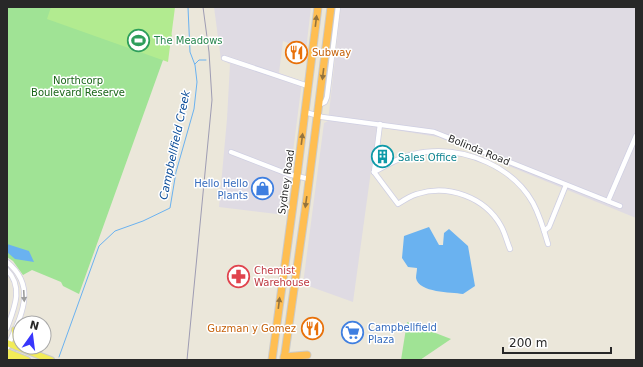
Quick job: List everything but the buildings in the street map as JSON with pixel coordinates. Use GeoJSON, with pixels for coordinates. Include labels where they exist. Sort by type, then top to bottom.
{"type":"FeatureCollection","features":[{"type":"Feature","properties":{"kind":"highway","name":"Sydney Road"},"geometry":{"type":"LineString","coordinates":[[272,360],[318,7]]}},
{"type":"Feature","properties":{"kind":"highway"},"geometry":{"type":"LineString","coordinates":[[307,355],[284,359],[331,7]]}},
{"type":"Feature","properties":{"kind":"main road"},"geometry":{"type":"LineString","coordinates":[[7,352],[24,359]]}},
{"type":"Feature","properties":{"kind":"main road"},"geometry":{"type":"LineString","coordinates":[[38,355],[51,360]]}},
{"type":"Feature","properties":{"kind":"main road"},"geometry":{"type":"LineString","coordinates":[[7,359],[24,359]]}},
{"type":"Feature","properties":{"kind":"street"},"geometry":{"type":"LineString","coordinates":[[318,111],[327,97],[338,7]]}},
{"type":"Feature","properties":{"kind":"street"},"geometry":{"type":"LineString","coordinates":[[224,58],[308,86]]}},
{"type":"Feature","properties":{"kind":"street","name":"Bolinda Road"},"geometry":{"type":"LineString","coordinates":[[305,112],[318,111],[331,117],[434,132],[620,206]]}},
{"type":"Feature","properties":{"kind":"street"},"geometry":{"type":"LineString","coordinates":[[380,124],[374,172],[398,204],[412,196],[428,191],[447,191],[474,199],[484,205],[498,222],[510,249]]}},
{"type":"Feature","properties":{"kind":"street"},"geometry":{"type":"LineString","coordinates":[[608,201],[636,136]]}},
{"type":"Feature","properties":{"kind":"street"},"geometry":{"type":"LineString","coordinates":[[231,152],[309,179]]}},
{"type":"Feature","properties":{"kind":"street"},"geometry":{"type":"LineString","coordinates":[[374,172],[394,161],[425,152],[456,153],[487,162],[513,179],[525,192],[533,203],[548,244]]}},
{"type":"Feature","properties":{"kind":"street"},"geometry":{"type":"LineString","coordinates":[[544,231],[549,228],[566,185]]}},
{"type":"Feature","properties":{"kind":"street"},"geometry":{"type":"LineString","coordinates":[[7,262],[17,273],[23,286],[24,297],[22,315]]}},
{"type":"Feature","properties":{"kind":"street"},"geometry":{"type":"LineString","coordinates":[[7,270],[15,283],[17,295],[7,328]]}},
{"type":"Feature","properties":{"kind":"shaded area"},"geometry":{"type":"Polygon","coordinates":[[[214,7],[311,7],[306,50],[283,41],[279,73],[302,81],[285,215],[219,207],[227,119],[230,64],[221,60],[214,7]]]}},
{"type":"Feature","properties":{"kind":"shaded area"},"geometry":{"type":"Polygon","coordinates":[[[341,7],[636,7],[636,218],[438,137],[377,127],[353,302],[303,284],[324,123],[328,121],[341,7]]]}},
{"type":"Feature","properties":{"kind":"green space","name":"Northcorp Boulevard Reserve"},"geometry":{"type":"Polygon","coordinates":[[[7,7],[94,7],[172,35],[79,294],[63,286],[61,282],[32,270],[23,275],[13,261],[7,257],[7,7]]]}},
{"type":"Feature","properties":{"kind":"green space","name":"The Meadows"},"geometry":{"type":"Polygon","coordinates":[[[51,7],[175,7],[168,62],[47,19],[51,7]]]}},
{"type":"Feature","properties":{"kind":"green space"},"geometry":{"type":"Polygon","coordinates":[[[407,322],[451,339],[420,360],[401,360],[407,322]]]}},
{"type":"Feature","properties":{"kind":"water"},"geometry":{"type":"Polygon","coordinates":[[[429,227],[439,245],[443,245],[444,233],[449,229],[468,246],[475,286],[463,294],[436,291],[423,287],[418,283],[416,278],[417,268],[408,267],[402,258],[404,236],[429,227]]]}},
{"type":"Feature","properties":{"kind":"water"},"geometry":{"type":"Polygon","coordinates":[[[7,244],[29,251],[34,262],[15,259],[7,252],[7,244]]]}},
{"type":"Feature","properties":{"kind":"waterway","name":"Campbellfield Creek"},"geometry":{"type":"LineString","coordinates":[[59,357],[99,246],[115,231],[143,221],[170,208],[176,172],[194,109],[197,82],[195,65],[190,52],[188,7]]}},
{"type":"Feature","properties":{"kind":"waterway"},"geometry":{"type":"LineString","coordinates":[[195,64],[199,60],[206,60]]}},
{"type":"Feature","properties":{"kind":"railway"},"geometry":{"type":"LineString","coordinates":[[187,360],[212,100],[209,52],[203,7]]}},
{"type":"Feature","properties":{"kind":"place","name":"The Meadows"},"geometry":{"type":"Point","coordinates":[139,40]}},
{"type":"Feature","properties":{"kind":"place","name":"Subway"},"geometry":{"type":"Point","coordinates":[297,52]}},
{"type":"Feature","properties":{"kind":"place","name":"Sales Office"},"geometry":{"type":"Point","coordinates":[383,157]}},
{"type":"Feature","properties":{"kind":"place","name":"Hello Hello Plants"},"geometry":{"type":"Point","coordinates":[263,189]}},
{"type":"Feature","properties":{"kind":"place","name":"Chemist Warehouse"},"geometry":{"type":"Point","coordinates":[238,276]}},
{"type":"Feature","properties":{"kind":"place","name":"Guzman y Gomez"},"geometry":{"type":"Point","coordinates":[312,328]}},
{"type":"Feature","properties":{"kind":"place","name":"Campbellfield Plaza"},"geometry":{"type":"Point","coordinates":[352,333]}}]}
